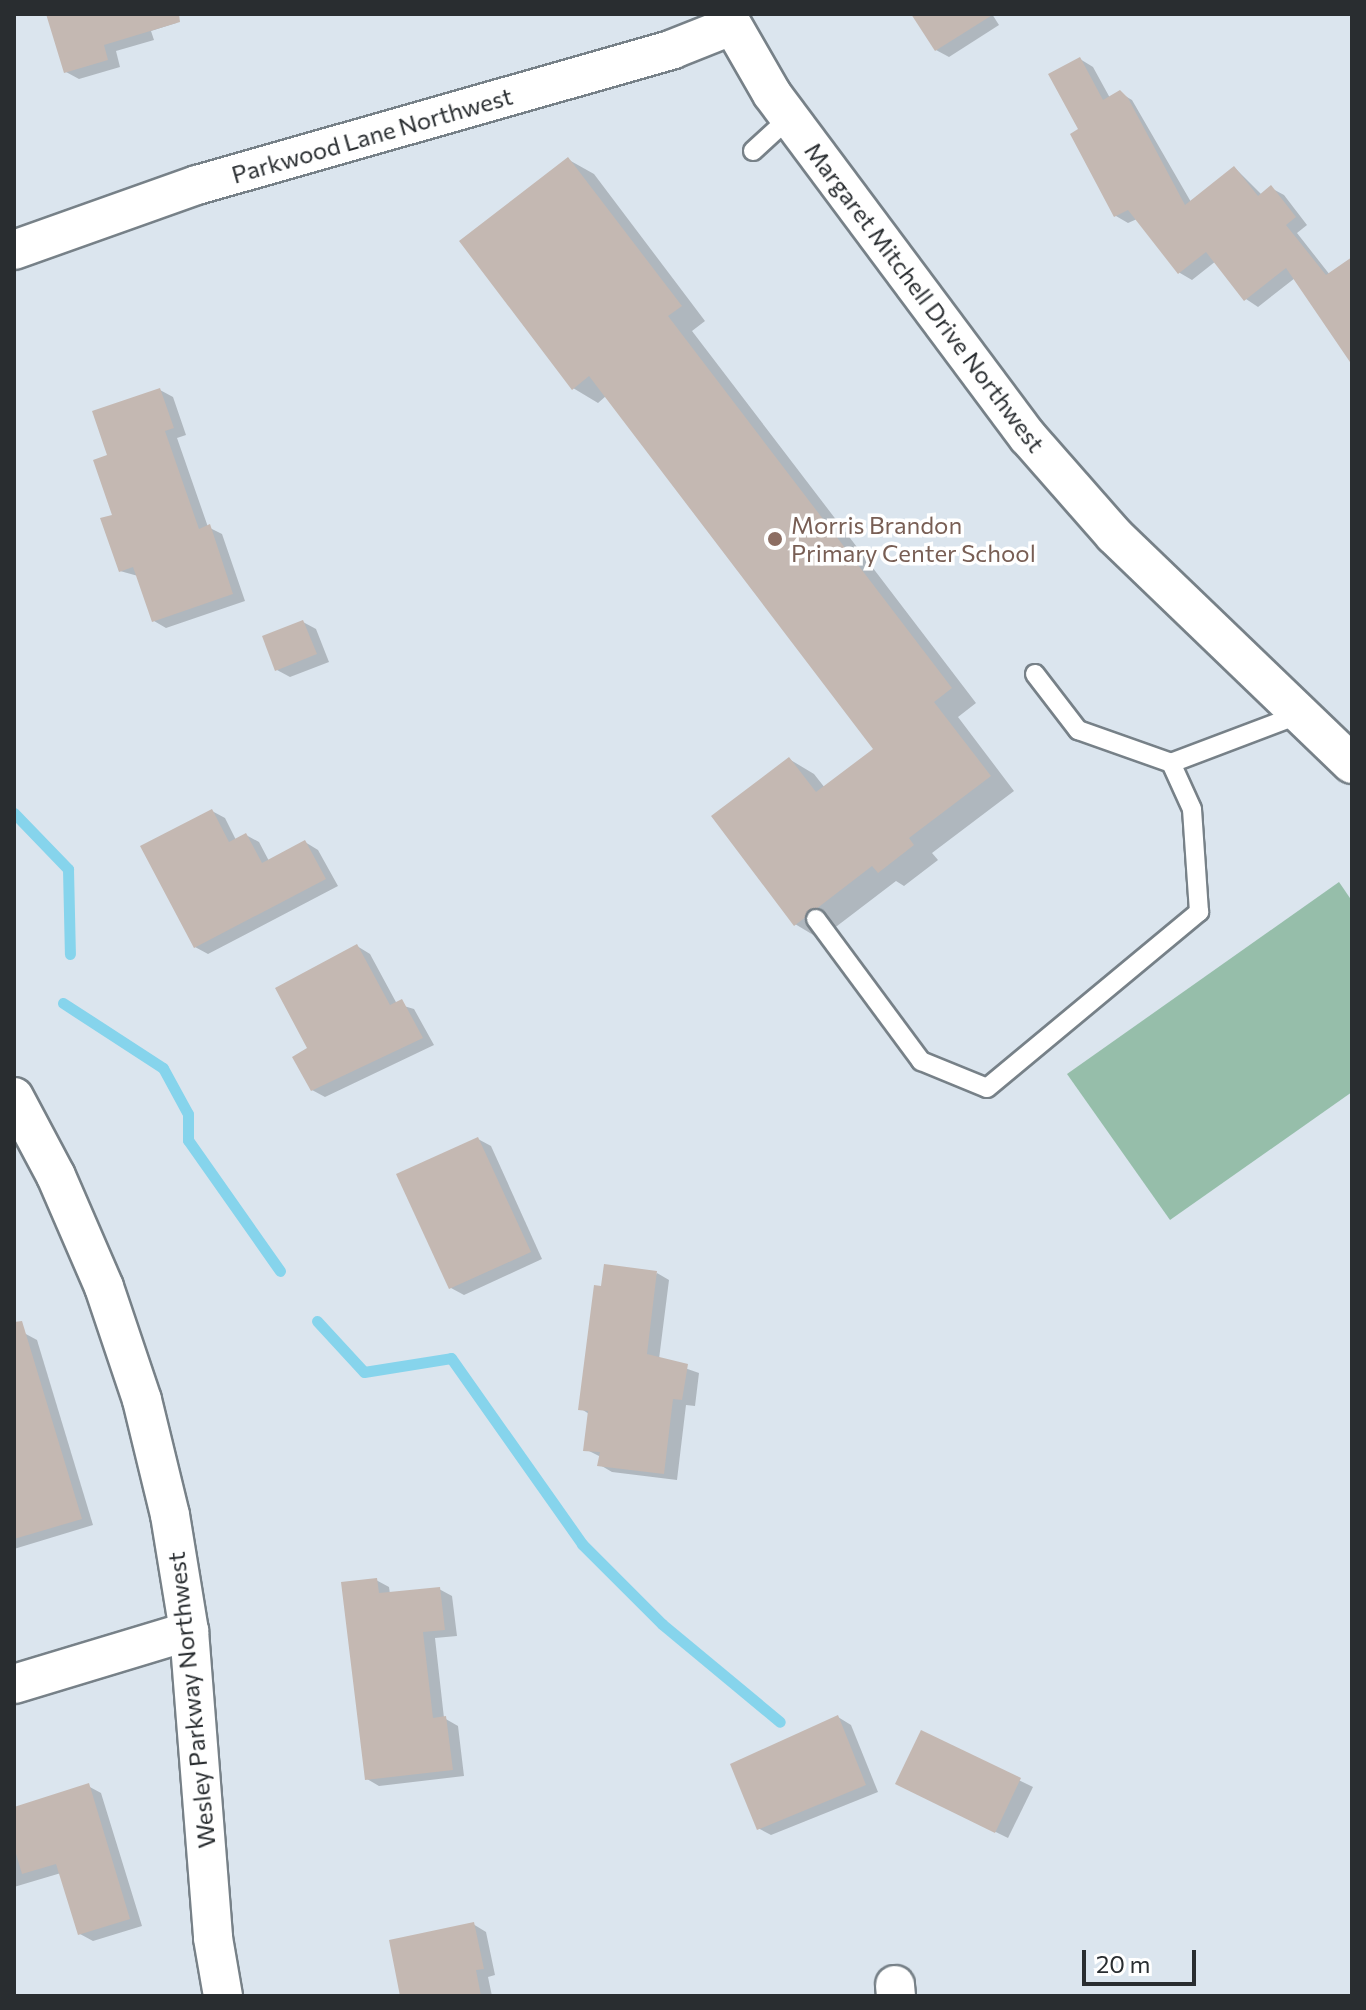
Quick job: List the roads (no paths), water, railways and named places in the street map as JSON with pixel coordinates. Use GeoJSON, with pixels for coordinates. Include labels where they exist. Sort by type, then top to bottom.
{"type":"FeatureCollection","features":[{"type":"Feature","properties":{"kind":"street","name":"Margaret Mitchell Drive Northwest"},"geometry":{"type":"LineString","coordinates":[[729,20],[789,118],[1028,437],[1114,535],[1352,764]]}},
{"type":"Feature","properties":{"kind":"street","name":"Parkwood Lane Northwest"},"geometry":{"type":"LineString","coordinates":[[14,250],[197,185],[673,49],[729,20]]}},
{"type":"Feature","properties":{"kind":"street","name":"Wesley Parkway Northwest"},"geometry":{"type":"LineString","coordinates":[[14,1097],[56,1176],[98,1273],[138,1385],[170,1515],[189,1631],[213,1938],[223,1996]]}},
{"type":"Feature","properties":{"kind":"street"},"geometry":{"type":"LineString","coordinates":[[14,1684],[189,1631]]}},
{"type":"Feature","properties":{"kind":"lane"},"geometry":{"type":"LineString","coordinates":[[753,151],[789,118]]}},
{"type":"Feature","properties":{"kind":"lane"},"geometry":{"type":"LineString","coordinates":[[1035,674],[1078,730],[1171,763],[1298,715]]}},
{"type":"Feature","properties":{"kind":"lane"},"geometry":{"type":"LineString","coordinates":[[816,919],[921,1061],[987,1088],[1199,912],[1192,809],[1171,763]]}},
{"type":"Feature","properties":{"kind":"waterway"},"geometry":{"type":"LineString","coordinates":[[14,813],[68,869],[70,954]]}},
{"type":"Feature","properties":{"kind":"waterway"},"geometry":{"type":"LineString","coordinates":[[63,1003],[163,1068],[188,1114],[188,1140],[280,1271]]}},
{"type":"Feature","properties":{"kind":"waterway"},"geometry":{"type":"LineString","coordinates":[[317,1321],[364,1372],[451,1358],[582,1544],[662,1624],[780,1722]]}},
{"type":"Feature","properties":{"kind":"place","name":"Morris Brandon Primary Center School"},"geometry":{"type":"Point","coordinates":[775,539]}}]}
